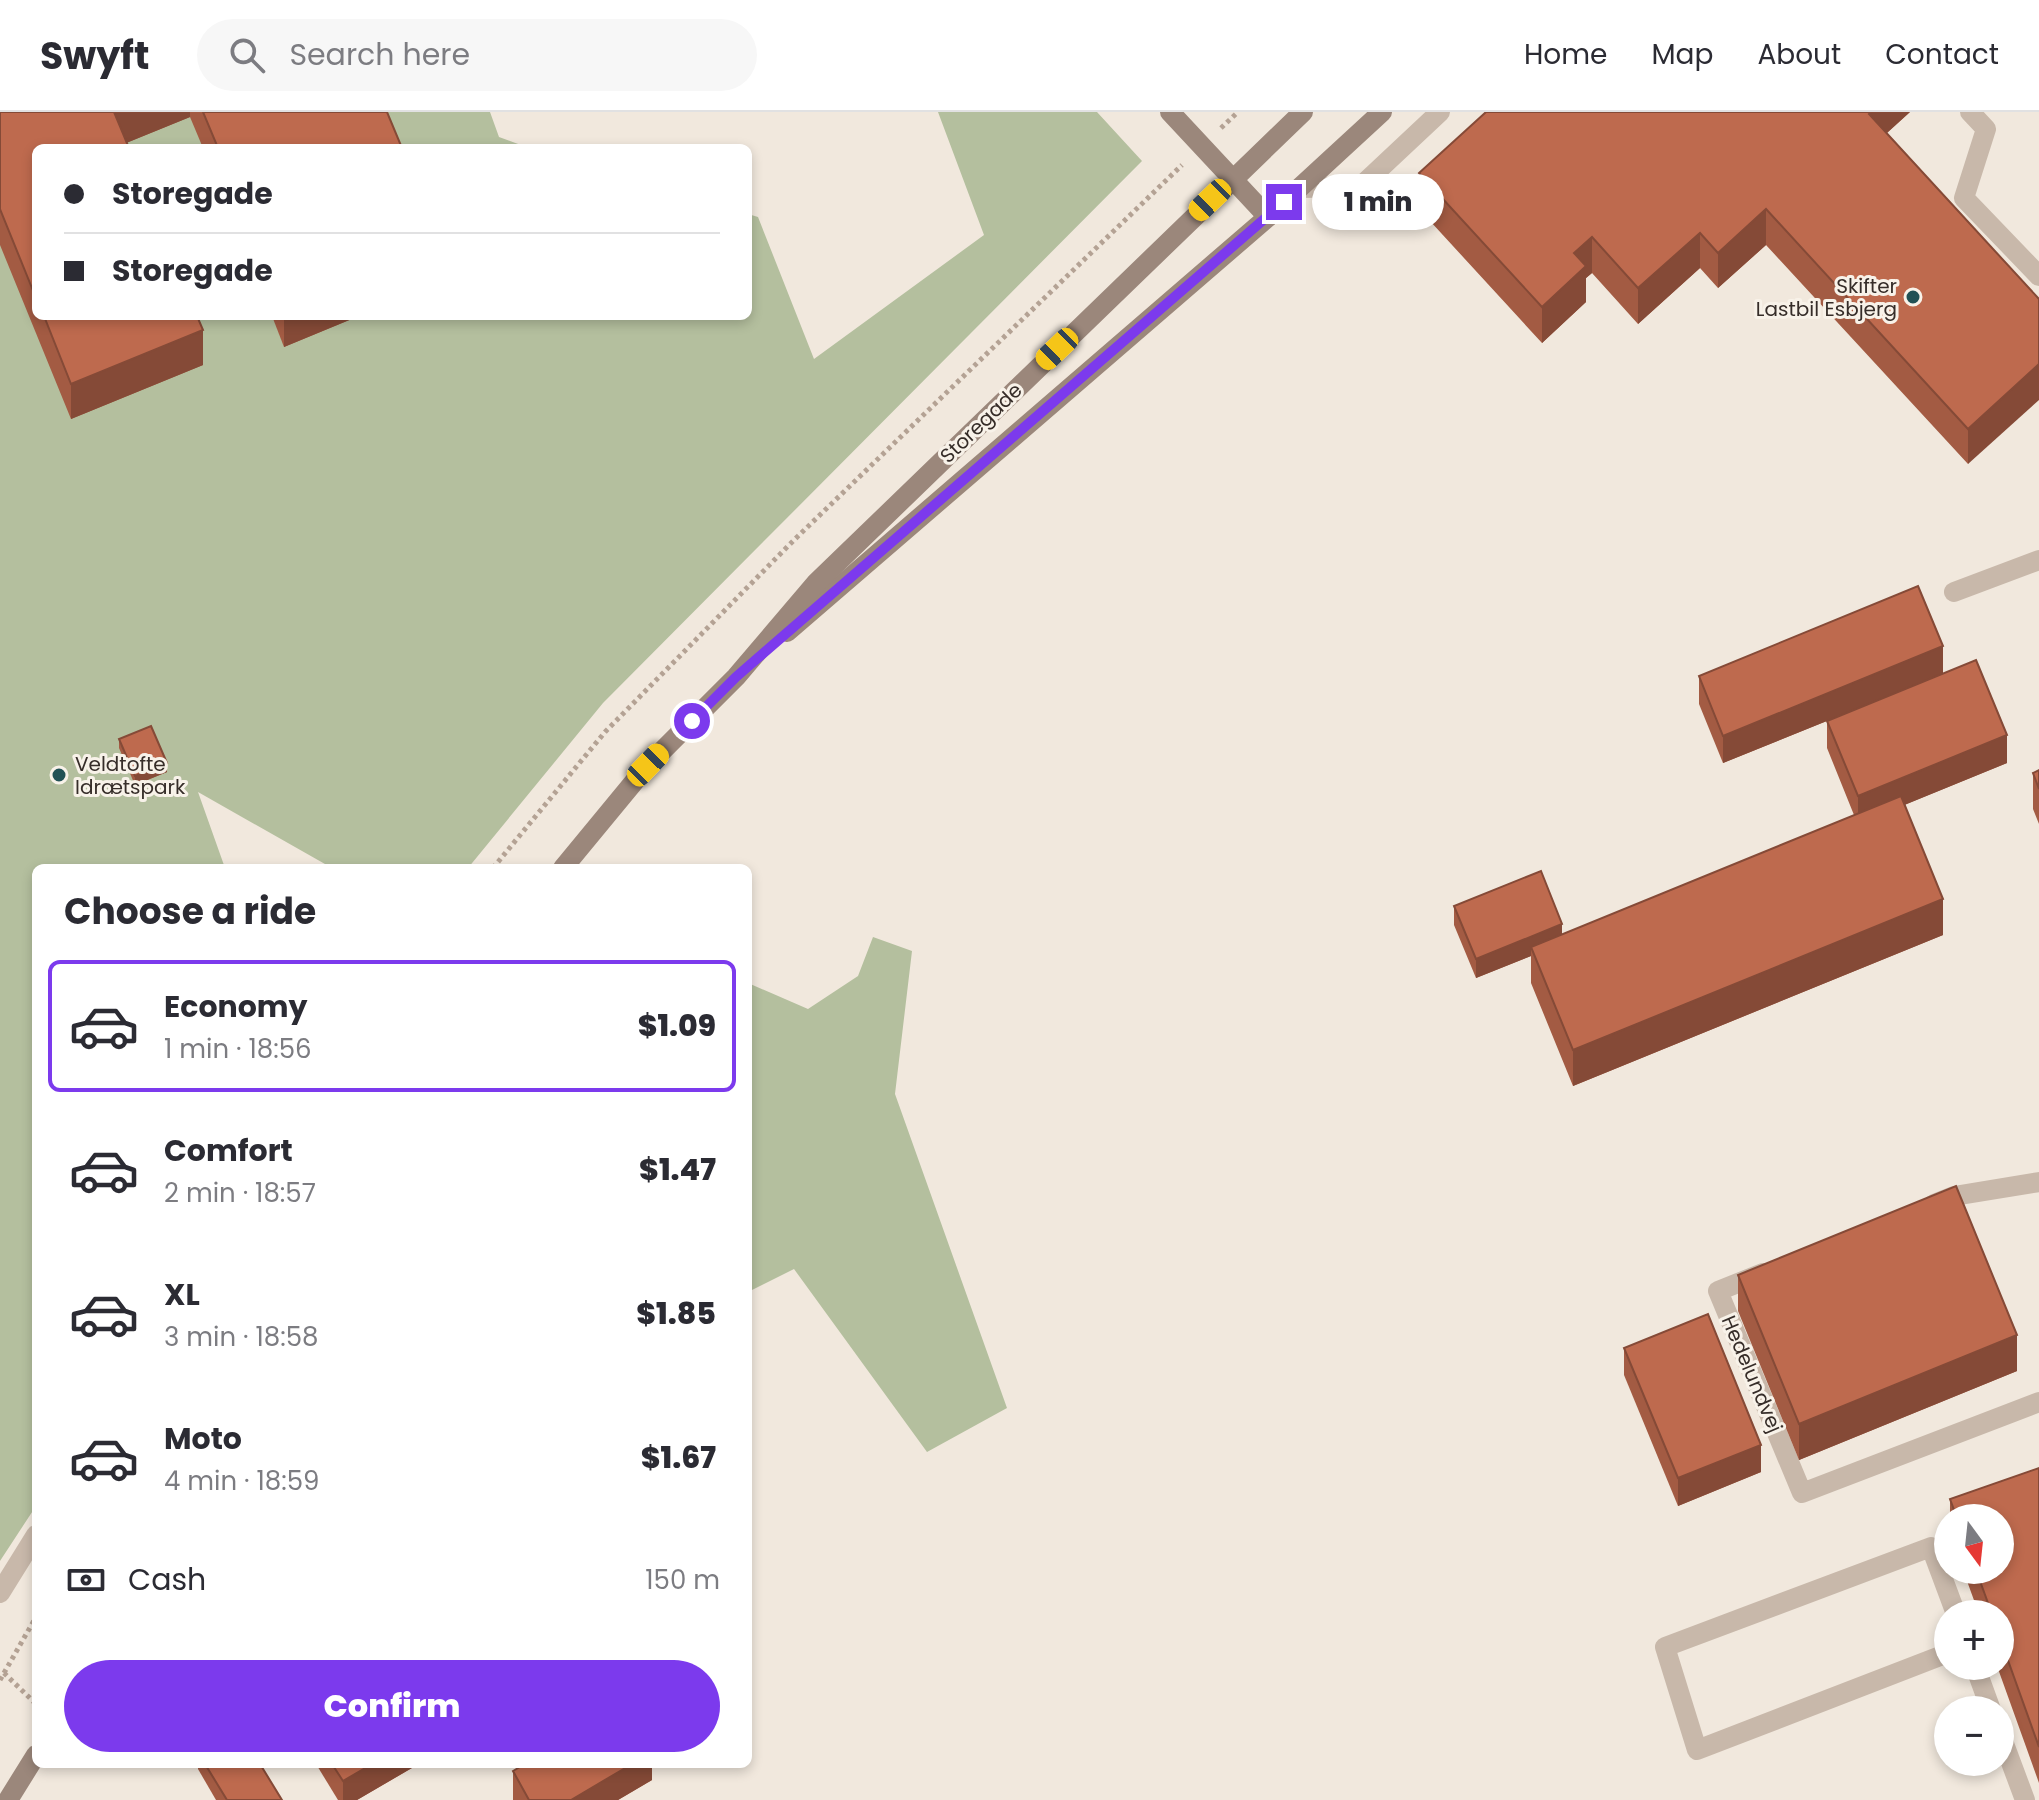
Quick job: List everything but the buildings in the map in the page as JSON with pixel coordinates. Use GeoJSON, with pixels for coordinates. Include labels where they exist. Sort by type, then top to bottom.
{"type":"FeatureCollection","features":[{"type":"Feature","properties":{"kind":"main road"},"geometry":{"type":"LineString","coordinates":[[1170,112],[1268,217]]}},
{"type":"Feature","properties":{"kind":"main road","name":"Storegade"},"geometry":{"type":"LineString","coordinates":[[736,677],[816,583],[1303,112]]}},
{"type":"Feature","properties":{"kind":"main road","name":"Storegade"},"geometry":{"type":"LineString","coordinates":[[566,864],[648,765],[736,677],[1268,217],[1382,112]]}},
{"type":"Feature","properties":{"kind":"main road"},"geometry":{"type":"LineString","coordinates":[[8,1800],[32,1761]]}},
{"type":"Feature","properties":{"kind":"street"},"geometry":{"type":"LineString","coordinates":[[1300,188],[1360,187],[1440,112]]}},
{"type":"Feature","properties":{"kind":"street"},"geometry":{"type":"LineString","coordinates":[[1970,112],[1986,129],[1964,198],[2039,276]]}},
{"type":"Feature","properties":{"kind":"street"},"geometry":{"type":"LineString","coordinates":[[1954,592],[2039,560]]}},
{"type":"Feature","properties":{"kind":"street"},"geometry":{"type":"LineString","coordinates":[[1910,1214],[1954,1196],[2039,1182]]}},
{"type":"Feature","properties":{"kind":"street","name":"Hedelundvej"},"geometry":{"type":"LineString","coordinates":[[1777,1267],[1718,1291],[1802,1493],[2039,1402]]}},
{"type":"Feature","properties":{"kind":"street"},"geometry":{"type":"LineString","coordinates":[[0,1593],[32,1541]]}},
{"type":"Feature","properties":{"kind":"street"},"geometry":{"type":"LineString","coordinates":[[1934,1658],[1697,1750],[1665,1647],[1931,1547],[1951,1600]]}},
{"type":"Feature","properties":{"kind":"street"},"geometry":{"type":"LineString","coordinates":[[2014,1771],[2025,1800]]}},
{"type":"Feature","properties":{"kind":"path"},"geometry":{"type":"LineString","coordinates":[[496,864],[605,732],[794,540],[1238,112]]}},
{"type":"Feature","properties":{"kind":"path"},"geometry":{"type":"LineString","coordinates":[[0,1680],[32,1624]]}},
{"type":"Feature","properties":{"kind":"path"},"geometry":{"type":"LineString","coordinates":[[4,1673],[32,1700]]}},
{"type":"Feature","properties":{"kind":"green space"},"geometry":{"type":"Polygon","coordinates":[[[0,112],[490,112],[499,137],[518,144],[32,144],[32,320],[752,320],[752,215],[758,217],[814,359],[984,235],[938,112],[1097,112],[1142,161],[603,703],[471,864],[325,864],[198,792],[224,864],[32,864],[32,1512],[0,1561],[0,112]]]}},
{"type":"Feature","properties":{"kind":"green space"},"geometry":{"type":"Polygon","coordinates":[[[873,937],[912,951],[895,1094],[1007,1408],[927,1452],[794,1269],[752,1290],[752,985],[808,1009],[858,976],[873,937]]]}},
{"type":"Feature","properties":{"kind":"place","name":"Skifter Lastbil Esbjerg"},"geometry":{"type":"Point","coordinates":[1913,297]}},
{"type":"Feature","properties":{"kind":"place","name":"Veldtofte Idrætspark"},"geometry":{"type":"Point","coordinates":[59,775]}},
{"type":"Feature","properties":{"kind":"route"},"geometry":{"type":"LineString","coordinates":[[692,721],[736,677],[1284,202]]}}]}
